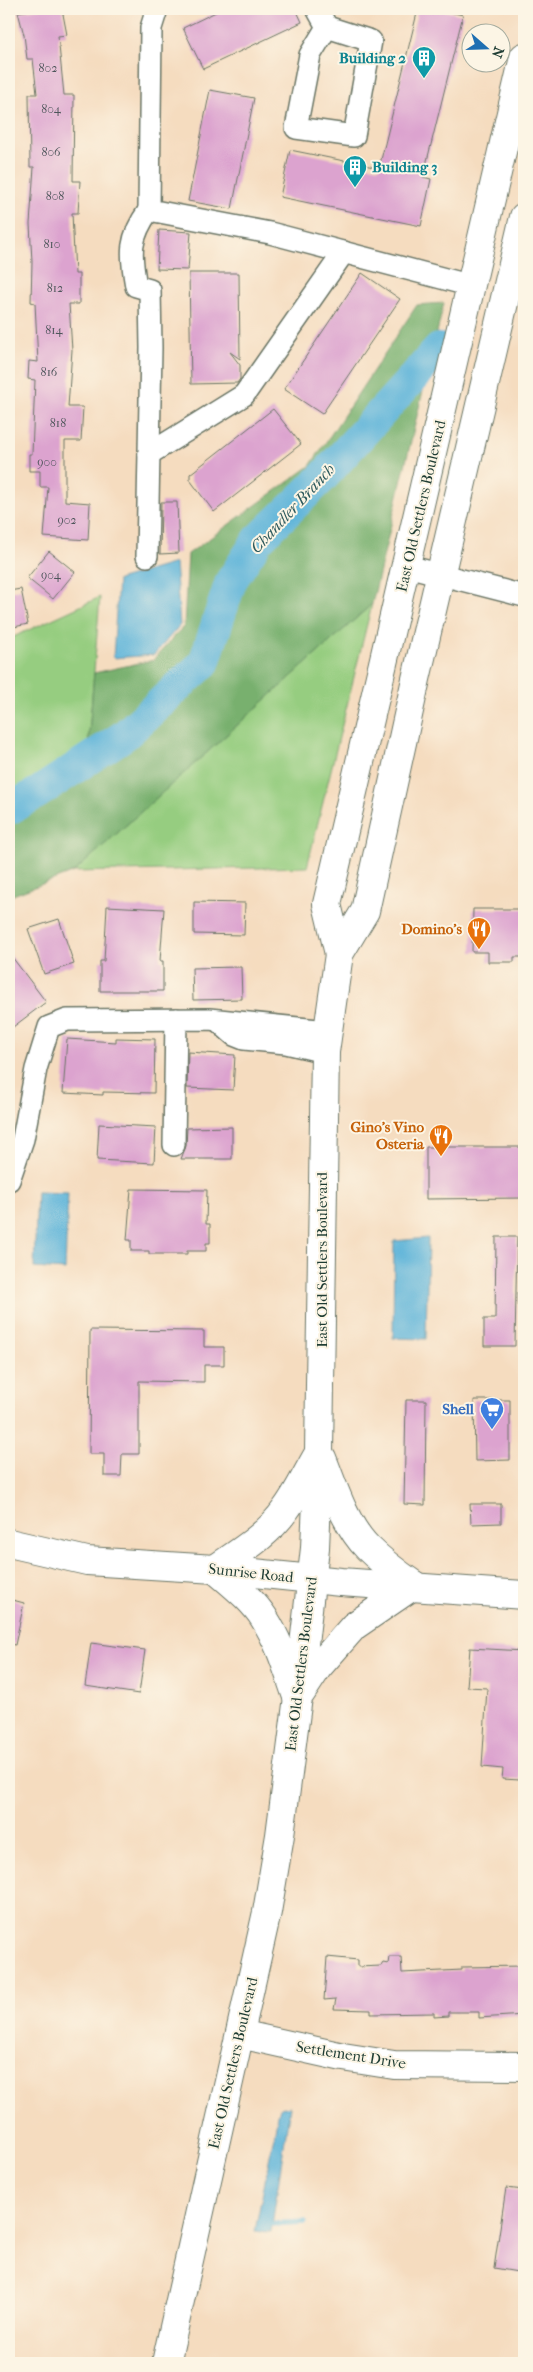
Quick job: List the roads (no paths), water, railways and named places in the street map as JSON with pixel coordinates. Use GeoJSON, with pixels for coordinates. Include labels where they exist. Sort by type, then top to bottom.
{"type":"FeatureCollection","features":[{"type":"Feature","properties":{"kind":"main road","name":"East Old Settlers Boulevard"},"geometry":{"type":"LineString","coordinates":[[340,954],[327,904],[524,57]]}},
{"type":"Feature","properties":{"kind":"main road","name":"East Old Settlers Boulevard"},"geometry":{"type":"LineString","coordinates":[[166,2363],[267,1912],[280,1835],[298,1698],[315,1548],[319,1452],[326,1041],[340,954],[365,911],[524,217]]}},
{"type":"Feature","properties":{"kind":"main road"},"geometry":{"type":"LineString","coordinates":[[298,1698],[278,1645],[264,1618],[249,1600],[215,1568],[245,1549],[270,1528],[287,1509],[319,1452]]}},
{"type":"Feature","properties":{"kind":"main road"},"geometry":{"type":"LineString","coordinates":[[298,1698],[318,1667],[354,1626],[414,1585],[367,1547],[353,1528],[319,1452]]}},
{"type":"Feature","properties":{"kind":"main road","name":"Sunrise Road"},"geometry":{"type":"LineString","coordinates":[[9,1543],[87,1561],[215,1568],[311,1578],[524,1595]]}},
{"type":"Feature","properties":{"kind":"main road","name":"Settlement Drive"},"geometry":{"type":"LineString","coordinates":[[240,2034],[343,2057],[394,2065],[524,2066]]}},
{"type":"Feature","properties":{"kind":"street"},"geometry":{"type":"LineString","coordinates":[[147,556],[150,290],[136,286],[131,256],[137,227],[149,210],[152,28],[157,9]]}},
{"type":"Feature","properties":{"kind":"street"},"geometry":{"type":"LineString","coordinates":[[317,9],[327,27],[372,41],[354,136],[296,128],[310,56],[327,27]]}},
{"type":"Feature","properties":{"kind":"street"},"geometry":{"type":"LineString","coordinates":[[149,210],[270,233],[472,286]]}},
{"type":"Feature","properties":{"kind":"street"},"geometry":{"type":"LineString","coordinates":[[149,454],[244,395],[344,252]]}},
{"type":"Feature","properties":{"kind":"street"},"geometry":{"type":"LineString","coordinates":[[407,566],[524,596]]}},
{"type":"Feature","properties":{"kind":"street"},"geometry":{"type":"LineString","coordinates":[[174,1146],[176,1019]]}},
{"type":"Feature","properties":{"kind":"street"},"geometry":{"type":"LineString","coordinates":[[9,1180],[23,1139],[36,1069],[49,1027],[67,1020],[213,1020],[326,1041]]}},
{"type":"Feature","properties":{"kind":"water"},"geometry":{"type":"Polygon","coordinates":[[[175,563],[180,625],[154,655],[113,658],[118,580],[175,563]]]}},
{"type":"Feature","properties":{"kind":"water"},"geometry":{"type":"Polygon","coordinates":[[[37,1192],[68,1193],[65,1270],[34,1268],[37,1192]]]}},
{"type":"Feature","properties":{"kind":"water"},"geometry":{"type":"Polygon","coordinates":[[[428,1238],[426,1339],[393,1338],[394,1241],[428,1238]]]}},
{"type":"Feature","properties":{"kind":"water"},"geometry":{"type":"Polygon","coordinates":[[[290,2106],[271,2232],[255,2231],[278,2115],[280,2108],[290,2106]]]}},
{"type":"Feature","properties":{"kind":"waterway","name":"Chandler Branch"},"geometry":{"type":"LineString","coordinates":[[9,809],[39,792],[125,735],[204,663],[231,581],[258,540],[322,478],[439,349]]}},
{"type":"Feature","properties":{"kind":"waterway"},"geometry":{"type":"LineString","coordinates":[[272,2224],[305,2222]]}},
{"type":"Feature","properties":{"kind":"place","name":"Building 2"},"geometry":{"type":"Point","coordinates":[424,79]}},
{"type":"Feature","properties":{"kind":"place","name":"Building 3"},"geometry":{"type":"Point","coordinates":[355,188]}},
{"type":"Feature","properties":{"kind":"place","name":"Domino's"},"geometry":{"type":"Point","coordinates":[479,950]}},
{"type":"Feature","properties":{"kind":"place","name":"Gino's Vino Osteria"},"geometry":{"type":"Point","coordinates":[441,1157]}},
{"type":"Feature","properties":{"kind":"place","name":"Shell"},"geometry":{"type":"Point","coordinates":[492,1430]}}]}
